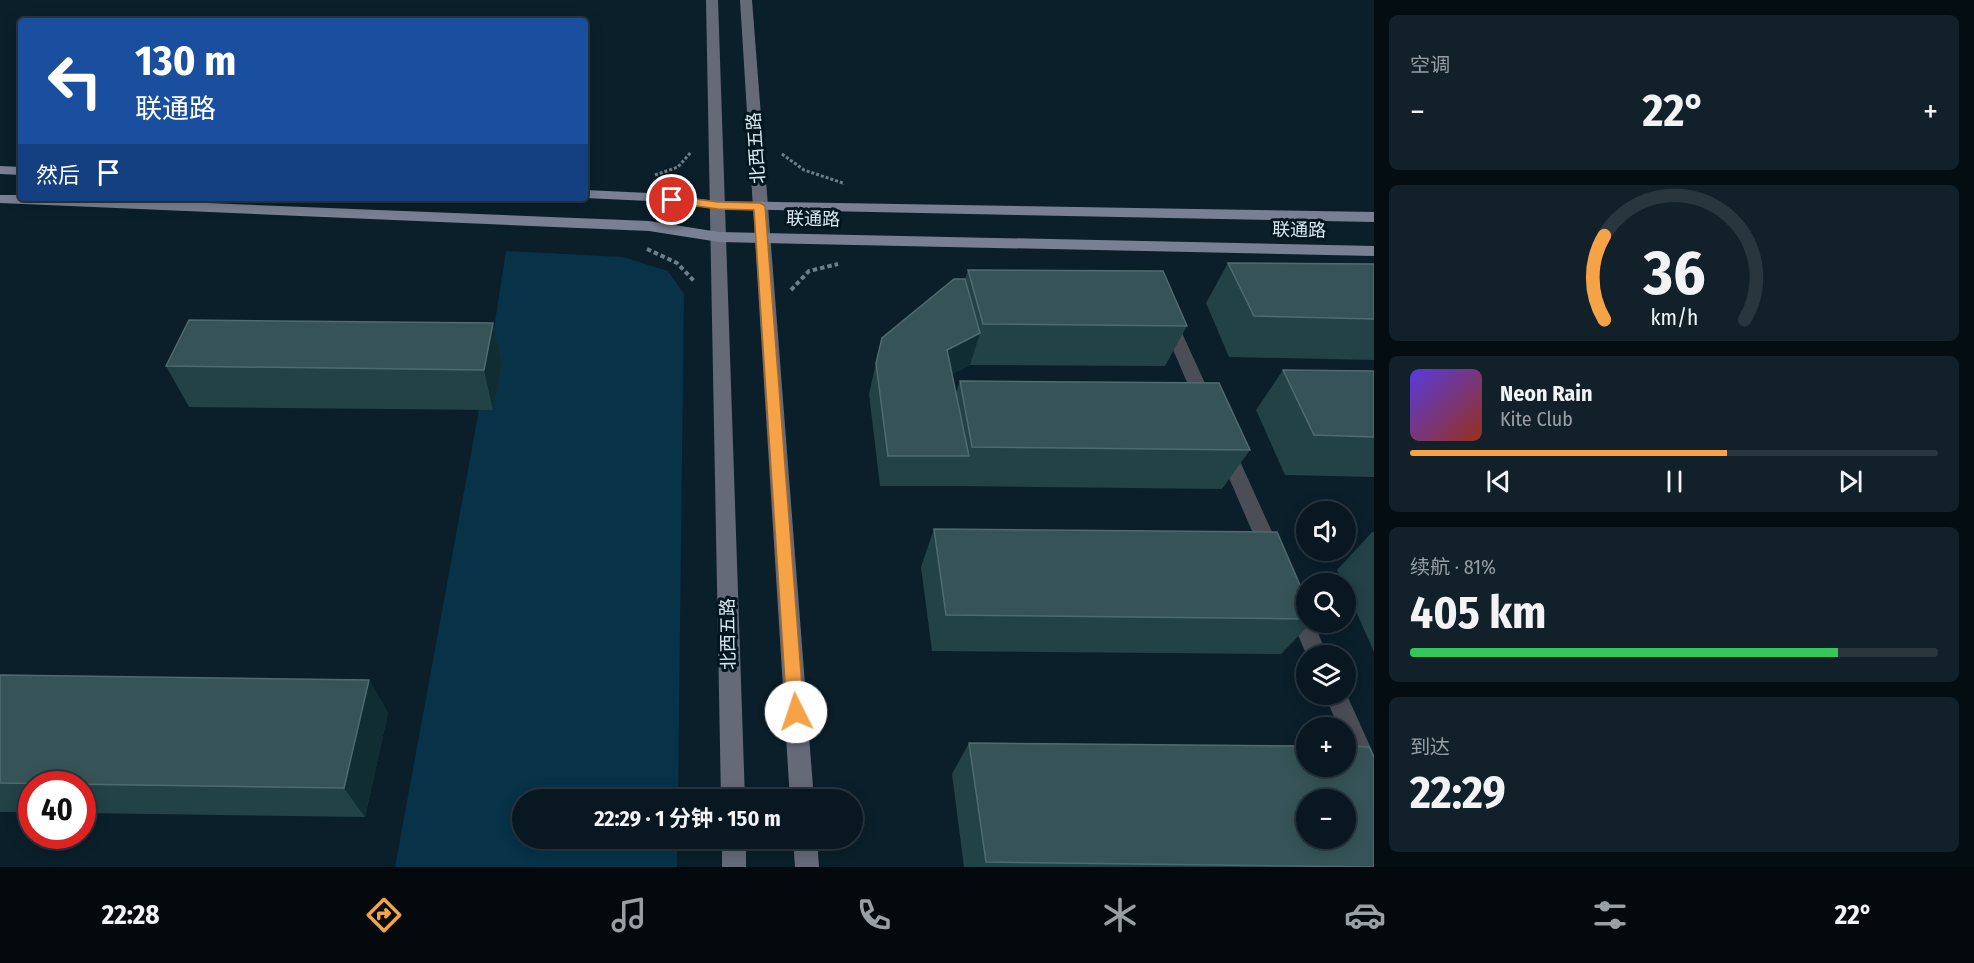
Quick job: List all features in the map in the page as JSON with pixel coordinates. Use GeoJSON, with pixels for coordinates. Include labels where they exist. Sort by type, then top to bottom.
{"type":"FeatureCollection","features":[{"type":"Feature","properties":{"kind":"main road"},"geometry":{"type":"LineString","coordinates":[[0,170],[18,171]]}},
{"type":"Feature","properties":{"kind":"main road","name":"联通路"},"geometry":{"type":"LineString","coordinates":[[588,194],[649,197],[718,205],[1374,217]]}},
{"type":"Feature","properties":{"kind":"main road","name":"联通路"},"geometry":{"type":"LineString","coordinates":[[0,199],[18,200]]}},
{"type":"Feature","properties":{"kind":"main road","name":"联通路"},"geometry":{"type":"LineString","coordinates":[[48,201],[649,226],[719,237],[1374,251]]}},
{"type":"Feature","properties":{"kind":"street","name":"北西五路"},"geometry":{"type":"LineString","coordinates":[[712,0],[733,789]]}},
{"type":"Feature","properties":{"kind":"street","name":"北西五路"},"geometry":{"type":"LineString","coordinates":[[746,0],[801,789]]}},
{"type":"Feature","properties":{"kind":"street"},"geometry":{"type":"LineString","coordinates":[[1159,301],[1279,569]]}},
{"type":"Feature","properties":{"kind":"street"},"geometry":{"type":"LineString","coordinates":[[1289,591],[1313,645]]}},
{"type":"Feature","properties":{"kind":"street"},"geometry":{"type":"LineString","coordinates":[[1340,705],[1374,782]]}},
{"type":"Feature","properties":{"kind":"street"},"geometry":{"type":"LineString","coordinates":[[734,849],[734,867]]}},
{"type":"Feature","properties":{"kind":"street"},"geometry":{"type":"LineString","coordinates":[[806,849],[807,867]]}},
{"type":"Feature","properties":{"kind":"path"},"geometry":{"type":"LineString","coordinates":[[778,152],[804,170],[843,183],[845,208]]}},
{"type":"Feature","properties":{"kind":"path"},"geometry":{"type":"LineString","coordinates":[[788,294],[810,271],[850,261],[848,240]]}},
{"type":"Feature","properties":{"kind":"shaded area"},"geometry":{"type":"Polygon","coordinates":[[[506,251],[623,257],[668,271],[684,294],[678,789],[512,789],[512,849],[677,849],[677,867],[395,867],[494,328],[506,251]]]}},
{"type":"Feature","properties":{"kind":"building"},"geometry":{"type":"Polygon","coordinates":[[[1228,263],[1374,264],[1374,319],[1254,316],[1228,263]]]}},
{"type":"Feature","properties":{"kind":"building"},"geometry":{"type":"Polygon","coordinates":[[[968,270],[1163,271],[1187,326],[983,324],[968,270]]]}},
{"type":"Feature","properties":{"kind":"building"},"geometry":{"type":"Polygon","coordinates":[[[954,279],[965,279],[980,333],[947,350],[969,456],[888,456],[876,363],[882,338],[954,279]]]}},
{"type":"Feature","properties":{"kind":"building"},"geometry":{"type":"Polygon","coordinates":[[[189,320],[493,323],[484,370],[166,366],[189,320]]]}},
{"type":"Feature","properties":{"kind":"building"},"geometry":{"type":"Polygon","coordinates":[[[1283,370],[1374,371],[1374,437],[1314,435],[1283,370]]]}},
{"type":"Feature","properties":{"kind":"building"},"geometry":{"type":"Polygon","coordinates":[[[960,381],[1219,383],[1250,450],[972,447],[960,381]]]}},
{"type":"Feature","properties":{"kind":"building"},"geometry":{"type":"Polygon","coordinates":[[[934,529],[1277,532],[1296,576],[1296,619],[946,615],[934,529]]]}},
{"type":"Feature","properties":{"kind":"building"},"geometry":{"type":"Polygon","coordinates":[[[0,675],[369,680],[344,788],[96,784],[96,771],[18,771],[18,783],[0,783],[0,675]]]}},
{"type":"Feature","properties":{"kind":"building"},"geometry":{"type":"Polygon","coordinates":[[[969,743],[1296,746],[1296,777],[1356,777],[1356,746],[1369,747],[1374,757],[1374,867],[986,862],[969,743]]]}},
{"type":"Feature","properties":{"kind":"route"},"geometry":{"type":"LineString","coordinates":[[672,200],[718,205],[760,206],[796,712]]}}]}
